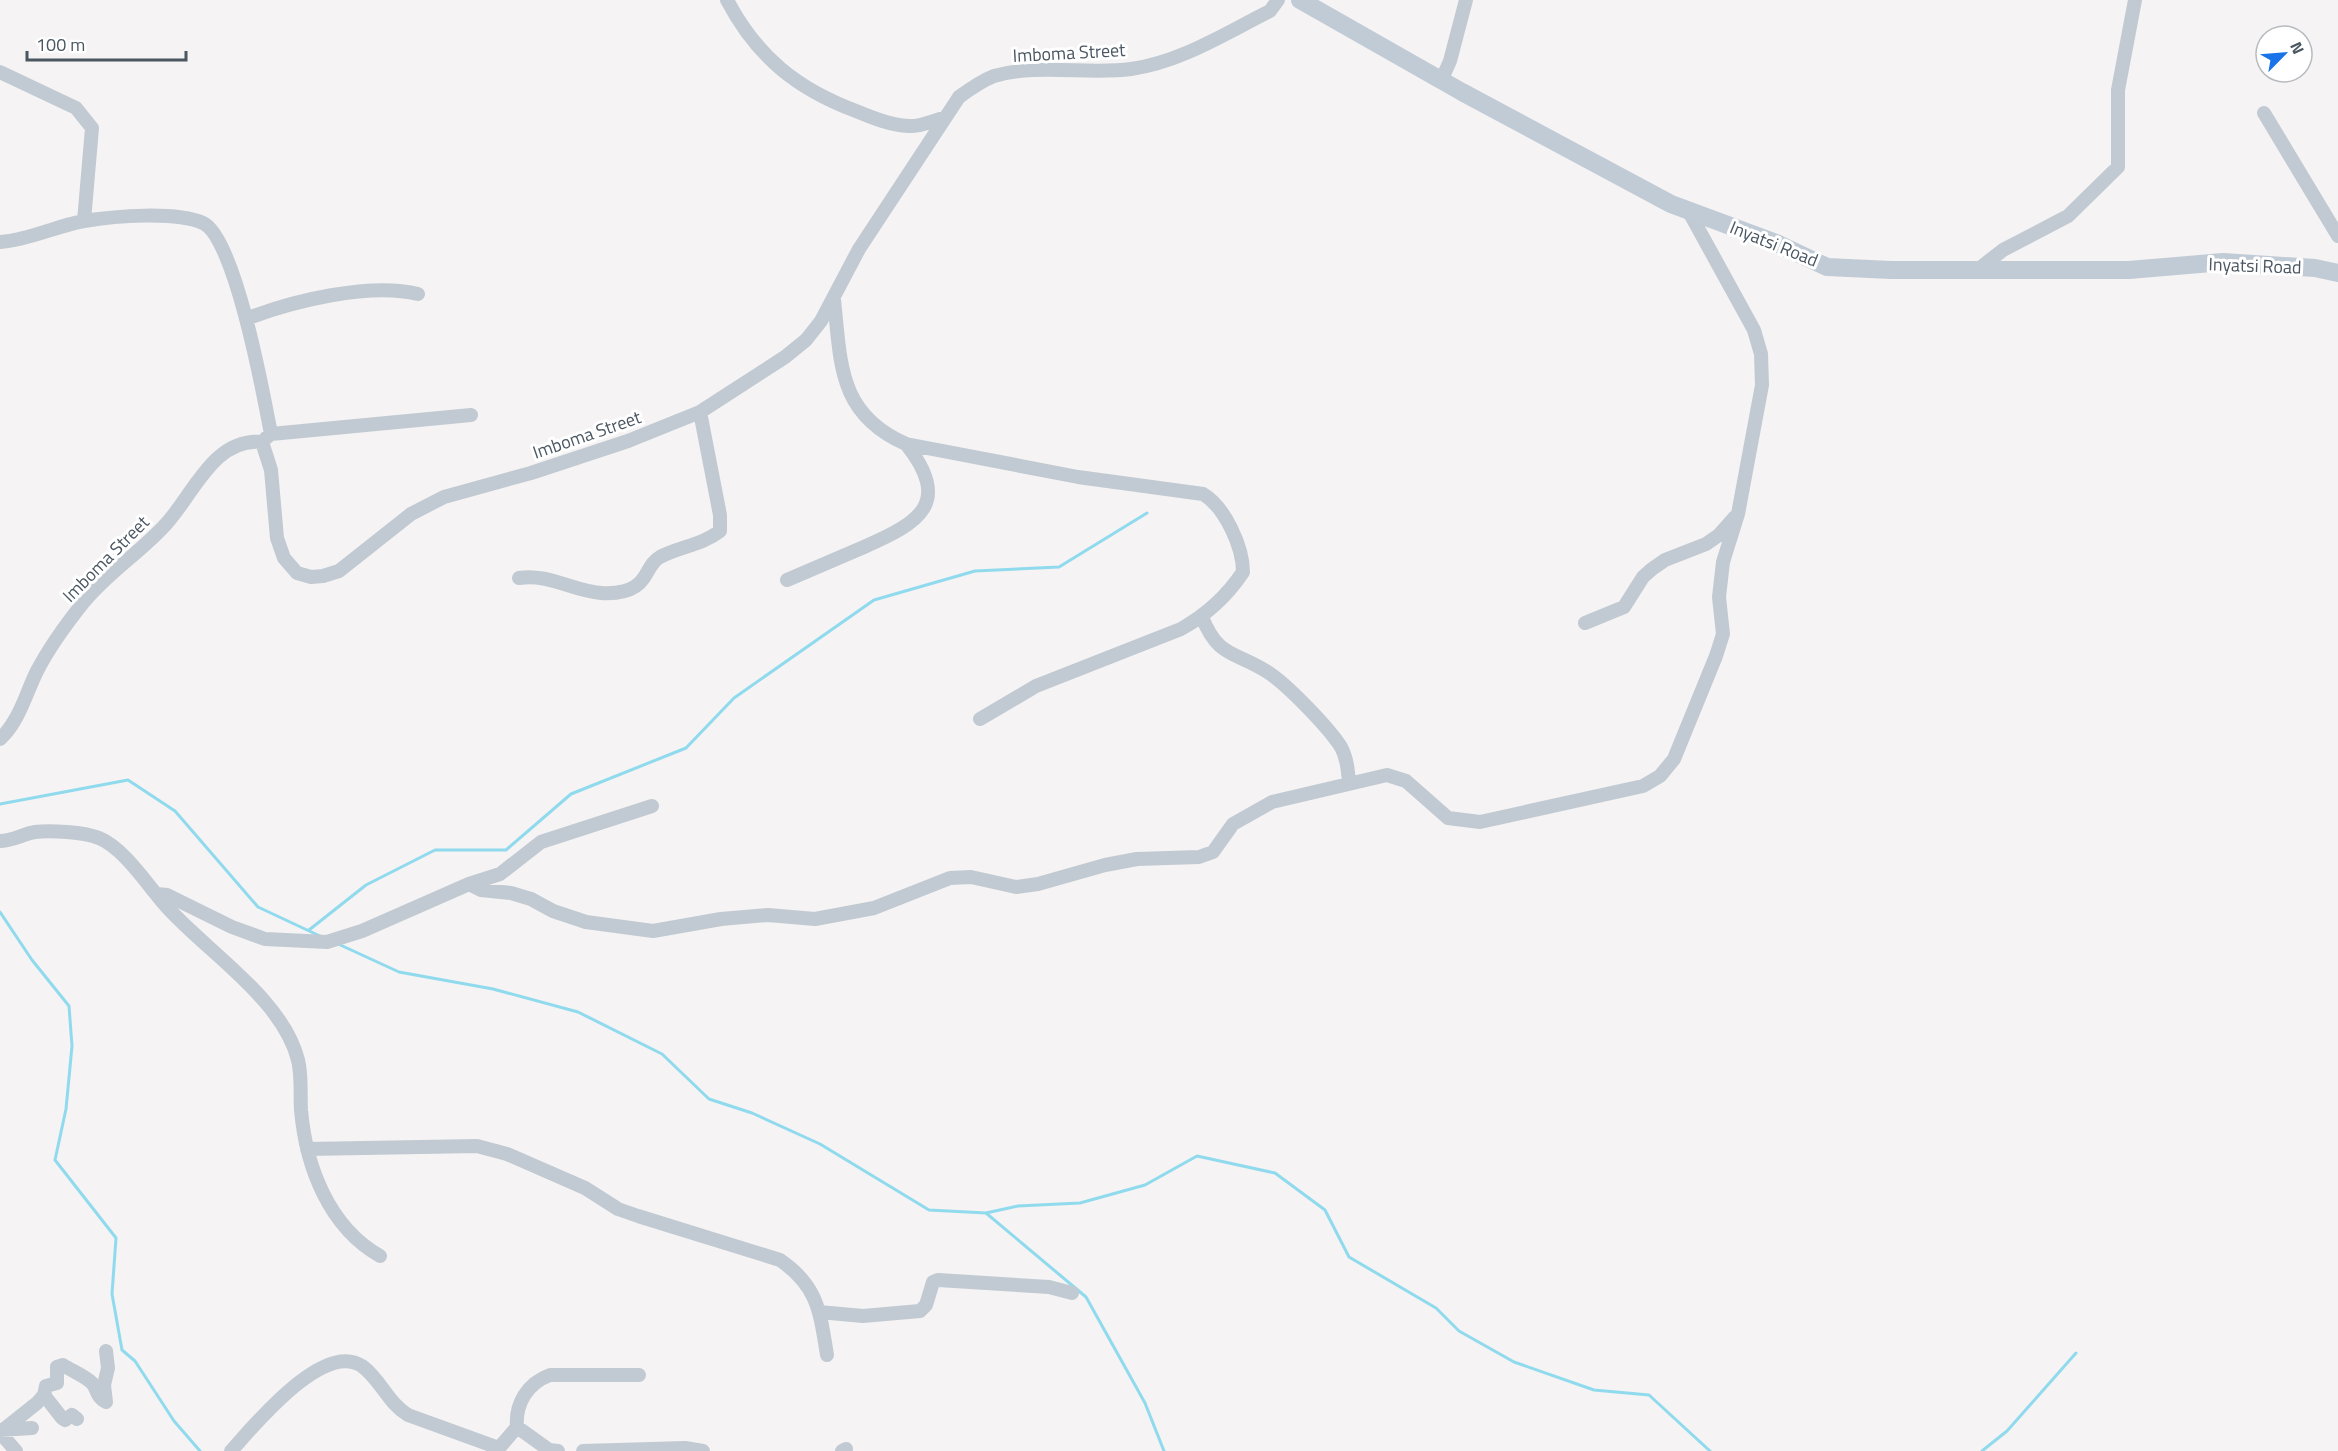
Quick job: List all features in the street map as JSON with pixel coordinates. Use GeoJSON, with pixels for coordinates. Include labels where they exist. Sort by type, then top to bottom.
{"type":"FeatureCollection","features":[{"type":"Feature","properties":{"kind":"street"},"geometry":{"type":"LineString","coordinates":[[728,0],[761,51],[791,80],[828,101],[880,121],[911,126],[945,118]]}},
{"type":"Feature","properties":{"kind":"street","name":"Imboma Street"},"geometry":{"type":"LineString","coordinates":[[0,739],[21,709],[38,670],[83,602],[167,524],[206,469],[237,445],[267,438],[277,538],[284,558],[297,573],[311,577],[339,571],[411,514],[444,497],[531,474],[628,441],[700,412],[785,357],[806,340],[834,300],[859,249],[959,97],[994,76],[1022,72],[1131,69],[1183,55],[1270,11],[1278,0]]}},
{"type":"Feature","properties":{"kind":"street","name":"Inyatsi Road"},"geometry":{"type":"LineString","coordinates":[[1300,0],[1442,81],[1671,204],[1776,243],[1827,267],[1976,271],[2129,270],[2223,262],[2315,268],[2338,273]]}},
{"type":"Feature","properties":{"kind":"street"},"geometry":{"type":"LineString","coordinates":[[1442,81],[1467,0]]}},
{"type":"Feature","properties":{"kind":"street"},"geometry":{"type":"LineString","coordinates":[[1976,271],[2002,250],[2068,216],[2118,167],[2118,90],[2135,0]]}},
{"type":"Feature","properties":{"kind":"street"},"geometry":{"type":"LineString","coordinates":[[0,72],[76,108],[92,128],[84,221]]}},
{"type":"Feature","properties":{"kind":"street"},"geometry":{"type":"LineString","coordinates":[[2264,113],[2338,236]]}},
{"type":"Feature","properties":{"kind":"street"},"geometry":{"type":"LineString","coordinates":[[469,884],[481,890],[521,896],[553,911],[586,922],[654,931],[721,919],[768,915],[815,919],[874,908],[950,878],[971,878],[1016,887],[1038,884],[1105,865],[1137,859],[1199,857],[1213,852],[1233,824],[1272,802],[1387,775],[1406,782],[1448,818],[1480,822],[1643,786],[1660,776],[1674,759],[1723,634],[1719,597],[1723,562],[1738,514],[1762,385],[1761,354],[1754,330],[1688,210]]}},
{"type":"Feature","properties":{"kind":"street"},"geometry":{"type":"LineString","coordinates":[[0,242],[16,241],[84,221],[142,217],[185,218],[205,224],[216,236],[246,319],[267,438],[471,415]]}},
{"type":"Feature","properties":{"kind":"street"},"geometry":{"type":"LineString","coordinates":[[246,319],[268,310],[376,289],[400,290],[418,294]]}},
{"type":"Feature","properties":{"kind":"street"},"geometry":{"type":"LineString","coordinates":[[834,300],[839,362],[854,402],[887,436],[906,444],[1078,477],[1203,494],[1215,501],[1240,551],[1243,572],[1234,585],[1202,617],[1181,629],[1036,686],[980,719]]}},
{"type":"Feature","properties":{"kind":"street"},"geometry":{"type":"LineString","coordinates":[[519,578],[531,576],[598,593],[616,594],[633,588],[642,581],[658,558],[711,538],[720,531],[720,515],[700,412]]}},
{"type":"Feature","properties":{"kind":"street"},"geometry":{"type":"LineString","coordinates":[[787,580],[897,532],[915,521],[925,507],[928,490],[920,461],[906,444]]}},
{"type":"Feature","properties":{"kind":"street"},"geometry":{"type":"LineString","coordinates":[[1585,623],[1624,607],[1643,577],[1652,569],[1665,560],[1706,544],[1719,535],[1738,514]]}},
{"type":"Feature","properties":{"kind":"street"},"geometry":{"type":"LineString","coordinates":[[1202,617],[1217,645],[1268,672],[1330,733],[1341,748],[1347,765],[1349,783]]}},
{"type":"Feature","properties":{"kind":"street"},"geometry":{"type":"LineString","coordinates":[[157,894],[167,895],[232,927],[265,939],[327,942],[362,931],[469,884],[500,874],[541,842],[652,806]]}},
{"type":"Feature","properties":{"kind":"street"},"geometry":{"type":"LineString","coordinates":[[0,841],[49,831],[99,838],[129,864],[193,933],[256,994],[289,1038],[298,1060],[301,1109],[307,1149],[329,1206],[368,1249],[380,1256]]}},
{"type":"Feature","properties":{"kind":"street"},"geometry":{"type":"LineString","coordinates":[[307,1149],[477,1146],[507,1154],[585,1188],[618,1209],[780,1260],[798,1272],[809,1286],[819,1312],[827,1355]]}},
{"type":"Feature","properties":{"kind":"street"},"geometry":{"type":"LineString","coordinates":[[819,1312],[863,1316],[920,1311],[926,1305],[933,1282],[938,1280],[1049,1287],[1072,1293]]}},
{"type":"Feature","properties":{"kind":"street"},"geometry":{"type":"LineString","coordinates":[[1,1430],[44,1395],[46,1386],[57,1383],[57,1367],[63,1365],[92,1383],[100,1399],[106,1402],[104,1385],[108,1368],[106,1351]]}},
{"type":"Feature","properties":{"kind":"street"},"geometry":{"type":"LineString","coordinates":[[231,1451],[276,1401],[308,1375],[344,1362],[360,1364],[380,1383],[395,1407],[408,1415],[499,1448],[517,1427],[516,1415],[520,1404],[531,1385],[539,1379],[550,1375],[639,1375]]}},
{"type":"Feature","properties":{"kind":"street"},"geometry":{"type":"LineString","coordinates":[[44,1395],[62,1418],[65,1420],[72,1415],[77,1419]]}},
{"type":"Feature","properties":{"kind":"street"},"geometry":{"type":"LineString","coordinates":[[517,1427],[549,1450],[558,1451]]}},
{"type":"Feature","properties":{"kind":"street"},"geometry":{"type":"LineString","coordinates":[[1,1430],[32,1428]]}},
{"type":"Feature","properties":{"kind":"street"},"geometry":{"type":"LineString","coordinates":[[1,1430],[3,1436],[16,1451]]}},
{"type":"Feature","properties":{"kind":"street"},"geometry":{"type":"LineString","coordinates":[[583,1451],[685,1448],[703,1451]]}},
{"type":"Feature","properties":{"kind":"waterway"},"geometry":{"type":"LineString","coordinates":[[309,930],[366,885],[435,850],[506,850],[571,794],[686,748],[734,698],[874,600],[975,571],[1059,567],[1147,513]]}},
{"type":"Feature","properties":{"kind":"waterway"},"geometry":{"type":"LineString","coordinates":[[0,804],[128,780],[175,811],[258,907],[322,937]]}},
{"type":"Feature","properties":{"kind":"waterway"},"geometry":{"type":"LineString","coordinates":[[0,912],[32,960],[69,1006],[72,1046],[66,1109],[55,1160],[116,1238],[112,1294],[122,1350],[135,1361],[174,1421],[200,1451]]}},
{"type":"Feature","properties":{"kind":"waterway"},"geometry":{"type":"LineString","coordinates":[[336,943],[399,972],[493,989],[578,1012],[662,1054],[709,1099],[752,1113],[820,1144],[929,1210],[986,1213],[1018,1206],[1080,1203],[1145,1185],[1197,1156],[1275,1173],[1325,1210],[1349,1257],[1436,1308],[1459,1331],[1514,1362],[1594,1390],[1649,1395],[1710,1451]]}},
{"type":"Feature","properties":{"kind":"waterway"},"geometry":{"type":"LineString","coordinates":[[986,1213],[1086,1297],[1145,1403],[1164,1451]]}},
{"type":"Feature","properties":{"kind":"waterway"},"geometry":{"type":"LineString","coordinates":[[1982,1451],[2007,1431],[2076,1353]]}}]}
